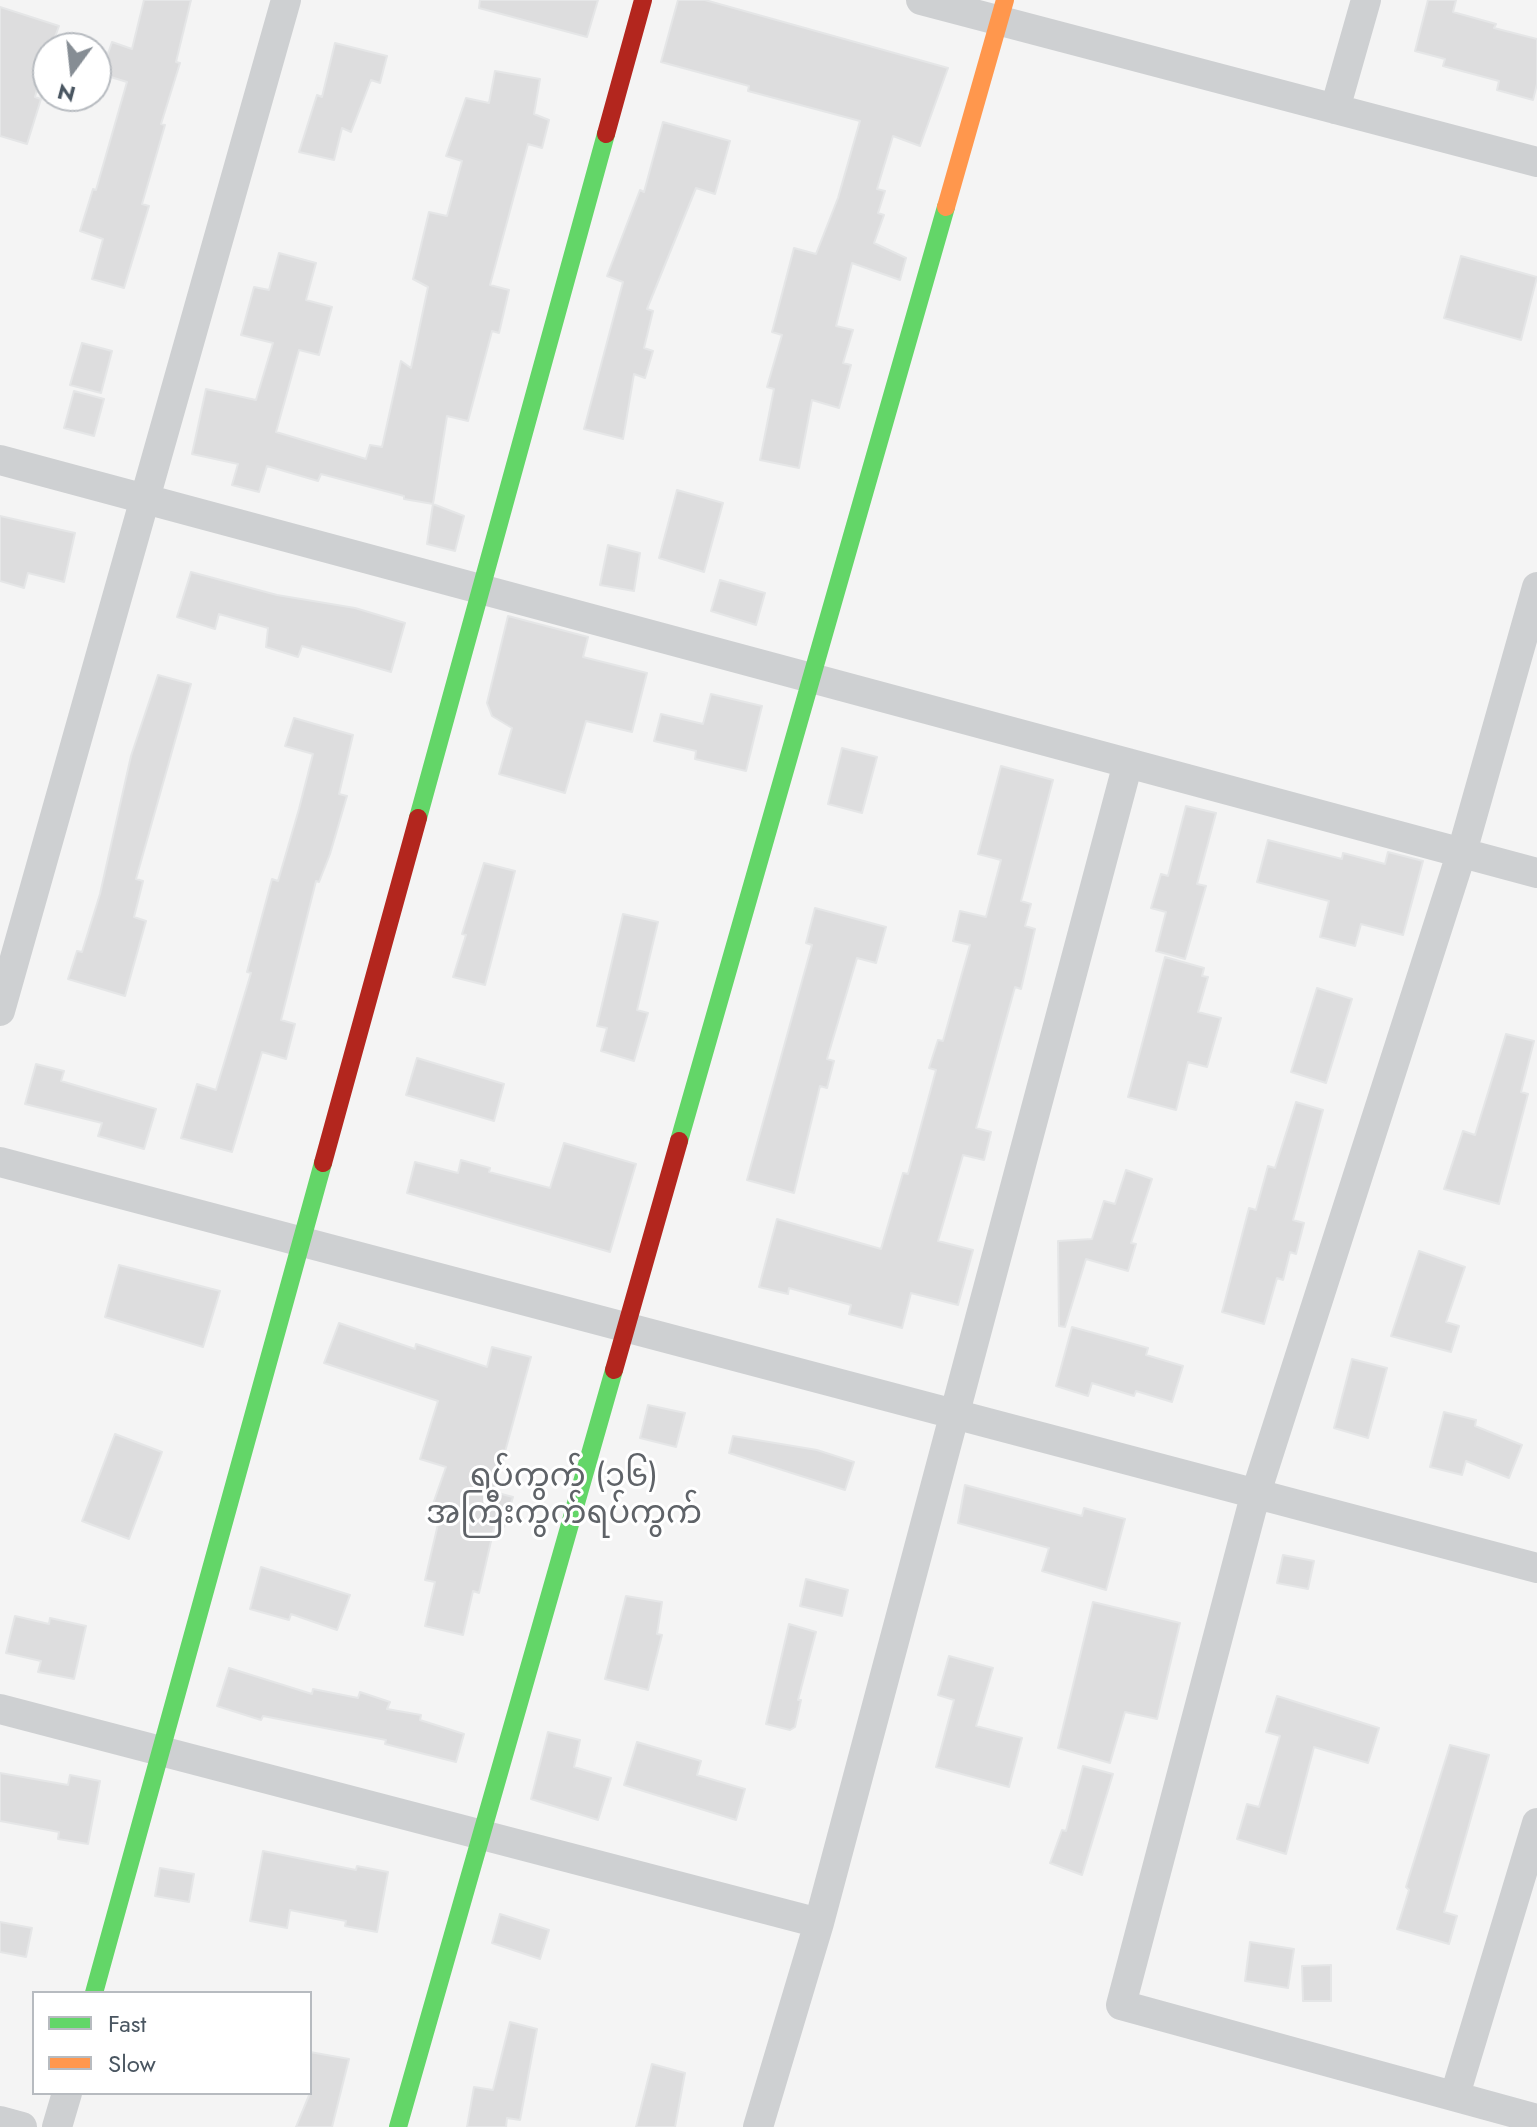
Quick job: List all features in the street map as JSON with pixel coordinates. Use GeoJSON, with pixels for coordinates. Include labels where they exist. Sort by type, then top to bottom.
{"type":"FeatureCollection","features":[{"type":"Feature","properties":{"kind":"street"},"geometry":{"type":"LineString","coordinates":[[0,1011],[286,0]]}},
{"type":"Feature","properties":{"kind":"street"},"geometry":{"type":"LineString","coordinates":[[95,1991],[643,0]]}},
{"type":"Feature","properties":{"kind":"street"},"geometry":{"type":"LineString","coordinates":[[921,0],[1002,10],[1335,109],[1537,162]]}},
{"type":"Feature","properties":{"kind":"street"},"geometry":{"type":"LineString","coordinates":[[1335,109],[1366,0]]}},
{"type":"Feature","properties":{"kind":"street"},"geometry":{"type":"LineString","coordinates":[[398,2127],[1002,10]]}},
{"type":"Feature","properties":{"kind":"street"},"geometry":{"type":"LineString","coordinates":[[0,460],[1537,873]]}},
{"type":"Feature","properties":{"kind":"street"},"geometry":{"type":"LineString","coordinates":[[1537,587],[1462,853],[1255,1496],[1121,2005],[1537,2119]]}},
{"type":"Feature","properties":{"kind":"street"},"geometry":{"type":"LineString","coordinates":[[758,2127],[819,1923],[1128,763]]}},
{"type":"Feature","properties":{"kind":"street"},"geometry":{"type":"LineString","coordinates":[[0,1162],[1255,1496],[1537,1568]]}},
{"type":"Feature","properties":{"kind":"street"},"geometry":{"type":"LineString","coordinates":[[0,1709],[819,1923]]}},
{"type":"Feature","properties":{"kind":"street"},"geometry":{"type":"LineString","coordinates":[[1455,2095],[1537,1823]]}},
{"type":"Feature","properties":{"kind":"street"},"geometry":{"type":"LineString","coordinates":[[57,2127],[66,2095]]}},
{"type":"Feature","properties":{"kind":"street"},"geometry":{"type":"LineString","coordinates":[[0,2121],[22,2127]]}},
{"type":"Feature","properties":{"kind":"building"},"geometry":{"type":"Polygon","coordinates":[[[144,0],[191,0],[176,62],[180,63],[161,124],[165,125],[142,204],[149,206],[124,288],[92,279],[103,239],[80,231],[93,189],[96,190],[127,82],[112,77],[112,42],[132,49],[144,0]]]}},
{"type":"Feature","properties":{"kind":"building"},"geometry":{"type":"Polygon","coordinates":[[[480,0],[598,0],[587,37],[479,8],[480,0]]]}},
{"type":"Feature","properties":{"kind":"building"},"geometry":{"type":"Polygon","coordinates":[[[678,0],[705,0],[948,68],[920,146],[893,136],[877,189],[885,191],[878,213],[884,215],[874,243],[906,258],[900,280],[852,263],[836,326],[853,330],[843,363],[851,365],[839,408],[812,400],[799,468],[760,460],[774,389],[767,387],[782,335],[772,332],[794,248],[816,254],[838,198],[860,121],[748,91],[749,86],[661,62],[678,0]]]}},
{"type":"Feature","properties":{"kind":"building"},"geometry":{"type":"Polygon","coordinates":[[[1428,0],[1456,0],[1453,12],[1496,24],[1494,28],[1537,39],[1537,84],[1533,100],[1497,90],[1499,81],[1443,66],[1445,59],[1415,51],[1428,0]]]}},
{"type":"Feature","properties":{"kind":"building"},"geometry":{"type":"Polygon","coordinates":[[[0,7],[59,26],[57,32],[32,32],[32,112],[37,112],[27,144],[0,136],[0,7]]]}},
{"type":"Feature","properties":{"kind":"building"},"geometry":{"type":"Polygon","coordinates":[[[335,43],[387,56],[380,83],[371,80],[351,132],[342,128],[334,160],[299,152],[317,95],[322,97],[335,43]]]}},
{"type":"Feature","properties":{"kind":"building"},"geometry":{"type":"Polygon","coordinates":[[[495,71],[540,79],[534,114],[549,120],[542,148],[528,144],[490,285],[509,290],[499,333],[492,331],[468,421],[447,416],[433,504],[404,499],[404,496],[321,474],[318,481],[267,466],[259,492],[232,485],[238,464],[192,454],[206,389],[256,400],[273,343],[241,335],[254,287],[269,290],[279,253],[316,263],[306,300],[332,307],[319,355],[299,350],[276,432],[366,459],[370,445],[382,447],[401,361],[411,368],[428,287],[413,279],[429,212],[447,216],[462,161],[446,156],[466,98],[489,103],[495,71]]]}},
{"type":"Feature","properties":{"kind":"building"},"geometry":{"type":"Polygon","coordinates":[[[663,122],[730,141],[715,194],[696,188],[647,309],[653,311],[644,348],[653,351],[645,378],[634,374],[623,439],[584,429],[623,282],[607,276],[640,190],[644,192],[663,122]]]}},
{"type":"Feature","properties":{"kind":"building"},"geometry":{"type":"Polygon","coordinates":[[[1461,256],[1537,277],[1521,340],[1444,318],[1461,256]]]}},
{"type":"Feature","properties":{"kind":"building"},"geometry":{"type":"Polygon","coordinates":[[[82,343],[112,351],[101,393],[70,385],[82,343]]]}},
{"type":"Feature","properties":{"kind":"building"},"geometry":{"type":"Polygon","coordinates":[[[74,391],[104,399],[94,436],[64,428],[74,391]]]}},
{"type":"Feature","properties":{"kind":"building"},"geometry":{"type":"Polygon","coordinates":[[[677,490],[723,503],[704,572],[659,558],[677,490]]]}},
{"type":"Feature","properties":{"kind":"building"},"geometry":{"type":"Polygon","coordinates":[[[433,504],[464,516],[455,551],[427,544],[433,504]]]}},
{"type":"Feature","properties":{"kind":"building"},"geometry":{"type":"Polygon","coordinates":[[[0,516],[75,533],[64,582],[28,573],[24,588],[0,581],[0,516]]]}},
{"type":"Feature","properties":{"kind":"building"},"geometry":{"type":"Polygon","coordinates":[[[608,545],[640,553],[634,591],[600,585],[608,545]]]}},
{"type":"Feature","properties":{"kind":"building"},"geometry":{"type":"Polygon","coordinates":[[[191,572],[277,595],[355,608],[405,623],[391,672],[302,646],[298,657],[266,647],[268,628],[219,614],[215,629],[177,617],[191,572]]]}},
{"type":"Feature","properties":{"kind":"building"},"geometry":{"type":"Polygon","coordinates":[[[720,580],[765,593],[756,625],[711,611],[720,580]]]}},
{"type":"Feature","properties":{"kind":"building"},"geometry":{"type":"Polygon","coordinates":[[[508,616],[588,637],[583,657],[647,673],[632,732],[586,721],[565,793],[499,774],[512,728],[492,716],[487,703],[508,616]]]}},
{"type":"Feature","properties":{"kind":"building"},"geometry":{"type":"Polygon","coordinates":[[[158,675],[191,684],[136,879],[143,881],[134,917],[146,921],[125,996],[68,979],[77,951],[82,952],[100,894],[131,756],[158,675]]]}},
{"type":"Feature","properties":{"kind":"building"},"geometry":{"type":"Polygon","coordinates":[[[711,694],[762,706],[746,771],[695,759],[696,751],[654,741],[661,714],[703,724],[711,694]]]}},
{"type":"Feature","properties":{"kind":"building"},"geometry":{"type":"Polygon","coordinates":[[[294,718],[353,735],[339,794],[347,796],[330,854],[319,882],[316,881],[281,1020],[295,1024],[286,1059],[262,1052],[232,1152],[181,1138],[197,1084],[216,1090],[251,973],[247,972],[272,879],[278,881],[299,809],[313,754],[285,746],[294,718]]]}},
{"type":"Feature","properties":{"kind":"building"},"geometry":{"type":"Polygon","coordinates":[[[842,748],[877,757],[862,813],[828,804],[842,748]]]}},
{"type":"Feature","properties":{"kind":"building"},"geometry":{"type":"Polygon","coordinates":[[[1001,766],[1053,780],[1021,901],[1031,904],[1025,926],[1035,929],[1021,989],[1015,987],[976,1128],[991,1132],[984,1160],[963,1155],[938,1241],[973,1250],[958,1305],[911,1293],[902,1328],[849,1314],[851,1305],[789,1288],[788,1294],[759,1287],[777,1219],[881,1249],[903,1173],[908,1174],[936,1070],[929,1068],[938,1040],[943,1041],[970,945],[953,941],[960,911],[986,917],[1001,860],[978,854],[1001,766]]]}},
{"type":"Feature","properties":{"kind":"building"},"geometry":{"type":"Polygon","coordinates":[[[1186,806],[1216,813],[1197,884],[1206,886],[1185,959],[1156,951],[1166,912],[1151,908],[1161,874],[1168,876],[1186,806]]]}},
{"type":"Feature","properties":{"kind":"building"},"geometry":{"type":"Polygon","coordinates":[[[1268,840],[1342,859],[1343,853],[1385,864],[1388,852],[1423,861],[1403,935],[1361,924],[1355,946],[1320,937],[1329,901],[1257,882],[1268,840]]]}},
{"type":"Feature","properties":{"kind":"building"},"geometry":{"type":"Polygon","coordinates":[[[484,863],[515,871],[485,985],[453,977],[466,935],[462,934],[484,863]]]}},
{"type":"Feature","properties":{"kind":"building"},"geometry":{"type":"Polygon","coordinates":[[[815,908],[886,927],[876,963],[857,958],[827,1059],[834,1061],[827,1088],[820,1086],[794,1193],[747,1180],[812,945],[806,943],[815,908]]]}},
{"type":"Feature","properties":{"kind":"building"},"geometry":{"type":"Polygon","coordinates":[[[623,914],[658,922],[637,1010],[648,1013],[634,1061],[601,1051],[607,1028],[597,1026],[623,914]]]}},
{"type":"Feature","properties":{"kind":"building"},"geometry":{"type":"Polygon","coordinates":[[[1165,957],[1204,968],[1202,976],[1208,977],[1198,1012],[1221,1018],[1207,1067],[1188,1062],[1176,1110],[1128,1097],[1165,957]]]}},
{"type":"Feature","properties":{"kind":"building"},"geometry":{"type":"Polygon","coordinates":[[[1317,988],[1352,999],[1326,1083],[1291,1072],[1317,988]]]}},
{"type":"Feature","properties":{"kind":"building"},"geometry":{"type":"Polygon","coordinates":[[[1506,1034],[1534,1041],[1521,1092],[1528,1094],[1499,1204],[1444,1189],[1463,1131],[1475,1135],[1506,1034]]]}},
{"type":"Feature","properties":{"kind":"building"},"geometry":{"type":"Polygon","coordinates":[[[417,1058],[504,1084],[494,1121],[406,1095],[417,1058]]]}},
{"type":"Feature","properties":{"kind":"building"},"geometry":{"type":"Polygon","coordinates":[[[36,1064],[64,1071],[61,1081],[156,1109],[144,1149],[98,1136],[102,1123],[25,1104],[36,1064]]]}},
{"type":"Feature","properties":{"kind":"building"},"geometry":{"type":"Polygon","coordinates":[[[1296,1102],[1323,1110],[1293,1220],[1304,1223],[1296,1254],[1290,1252],[1283,1280],[1277,1278],[1264,1324],[1222,1312],[1249,1208],[1256,1210],[1268,1166],[1275,1168],[1296,1102]]]}},
{"type":"Feature","properties":{"kind":"building"},"geometry":{"type":"Polygon","coordinates":[[[564,1143],[636,1164],[610,1252],[407,1193],[415,1162],[458,1173],[461,1160],[490,1168],[489,1172],[550,1188],[564,1143]]]}},
{"type":"Feature","properties":{"kind":"building"},"geometry":{"type":"Polygon","coordinates":[[[1126,1170],[1152,1179],[1131,1243],[1136,1244],[1128,1271],[1086,1259],[1065,1327],[1059,1326],[1058,1241],[1092,1239],[1104,1201],[1115,1204],[1126,1170]]]}},
{"type":"Feature","properties":{"kind":"building"},"geometry":{"type":"Polygon","coordinates":[[[1419,1251],[1465,1267],[1446,1322],[1459,1326],[1451,1352],[1391,1336],[1419,1251]]]}},
{"type":"Feature","properties":{"kind":"building"},"geometry":{"type":"Polygon","coordinates":[[[119,1265],[220,1291],[203,1347],[105,1317],[119,1265]]]}},
{"type":"Feature","properties":{"kind":"building"},"geometry":{"type":"Polygon","coordinates":[[[339,1323],[415,1349],[416,1344],[487,1367],[492,1347],[531,1357],[494,1492],[513,1497],[504,1527],[495,1524],[479,1593],[473,1591],[463,1635],[425,1626],[435,1582],[425,1580],[442,1507],[433,1504],[446,1467],[420,1459],[438,1401],[324,1363],[339,1323]]]}},
{"type":"Feature","properties":{"kind":"building"},"geometry":{"type":"Polygon","coordinates":[[[1072,1327],[1148,1348],[1146,1355],[1183,1366],[1172,1402],[1136,1391],[1134,1396],[1092,1383],[1088,1396],[1056,1386],[1072,1327]]]}},
{"type":"Feature","properties":{"kind":"building"},"geometry":{"type":"Polygon","coordinates":[[[1352,1359],[1387,1368],[1368,1438],[1334,1428],[1352,1359]]]}},
{"type":"Feature","properties":{"kind":"building"},"geometry":{"type":"Polygon","coordinates":[[[648,1405],[685,1413],[676,1447],[640,1438],[648,1405]]]}},
{"type":"Feature","properties":{"kind":"building"},"geometry":{"type":"Polygon","coordinates":[[[1444,1412],[1476,1420],[1475,1426],[1522,1445],[1509,1478],[1466,1461],[1462,1475],[1430,1467],[1444,1412]]]}},
{"type":"Feature","properties":{"kind":"building"},"geometry":{"type":"Polygon","coordinates":[[[115,1434],[162,1452],[129,1539],[82,1521],[115,1434]]]}},
{"type":"Feature","properties":{"kind":"building"},"geometry":{"type":"Polygon","coordinates":[[[733,1436],[817,1450],[854,1462],[845,1490],[729,1453],[733,1436]]]}},
{"type":"Feature","properties":{"kind":"building"},"geometry":{"type":"Polygon","coordinates":[[[965,1485],[1082,1516],[1084,1508],[1125,1519],[1106,1590],[1042,1571],[1049,1548],[958,1523],[965,1485]]]}},
{"type":"Feature","properties":{"kind":"building"},"geometry":{"type":"Polygon","coordinates":[[[1283,1555],[1314,1561],[1308,1589],[1277,1583],[1283,1555]]]}},
{"type":"Feature","properties":{"kind":"building"},"geometry":{"type":"Polygon","coordinates":[[[261,1567],[350,1595],[337,1630],[291,1614],[289,1620],[250,1609],[261,1567]]]}},
{"type":"Feature","properties":{"kind":"building"},"geometry":{"type":"Polygon","coordinates":[[[806,1579],[848,1590],[842,1616],[800,1606],[806,1579]]]}},
{"type":"Feature","properties":{"kind":"building"},"geometry":{"type":"Polygon","coordinates":[[[626,1596],[662,1602],[657,1634],[662,1635],[648,1690],[605,1679],[626,1596]]]}},
{"type":"Feature","properties":{"kind":"building"},"geometry":{"type":"Polygon","coordinates":[[[1093,1602],[1180,1623],[1157,1719],[1125,1712],[1110,1763],[1058,1748],[1093,1602]]]}},
{"type":"Feature","properties":{"kind":"building"},"geometry":{"type":"Polygon","coordinates":[[[15,1616],[49,1624],[50,1618],[86,1626],[74,1679],[38,1672],[41,1661],[6,1653],[15,1616]]]}},
{"type":"Feature","properties":{"kind":"building"},"geometry":{"type":"Polygon","coordinates":[[[789,1624],[816,1632],[798,1700],[801,1700],[795,1727],[790,1730],[766,1724],[789,1624]]]}},
{"type":"Feature","properties":{"kind":"building"},"geometry":{"type":"Polygon","coordinates":[[[949,1656],[993,1668],[976,1726],[1022,1738],[1009,1787],[936,1767],[954,1700],[938,1695],[949,1656]]]}},
{"type":"Feature","properties":{"kind":"building"},"geometry":{"type":"Polygon","coordinates":[[[229,1668],[312,1694],[313,1689],[358,1698],[360,1692],[390,1702],[387,1709],[421,1715],[420,1720],[464,1734],[456,1762],[385,1744],[386,1740],[263,1716],[261,1720],[217,1706],[229,1668]]]}},
{"type":"Feature","properties":{"kind":"building"},"geometry":{"type":"Polygon","coordinates":[[[1277,1696],[1379,1728],[1368,1763],[1314,1747],[1286,1854],[1237,1839],[1247,1804],[1259,1807],[1280,1736],[1266,1732],[1277,1696]]]}},
{"type":"Feature","properties":{"kind":"building"},"geometry":{"type":"Polygon","coordinates":[[[548,1732],[580,1740],[574,1767],[611,1778],[598,1820],[531,1799],[548,1732]]]}},
{"type":"Feature","properties":{"kind":"building"},"geometry":{"type":"Polygon","coordinates":[[[637,1742],[701,1761],[697,1775],[745,1789],[736,1820],[624,1785],[637,1742]]]}},
{"type":"Feature","properties":{"kind":"building"},"geometry":{"type":"Polygon","coordinates":[[[1450,1745],[1489,1755],[1444,1912],[1457,1916],[1449,1944],[1397,1929],[1409,1890],[1406,1887],[1450,1745]]]}},
{"type":"Feature","properties":{"kind":"building"},"geometry":{"type":"Polygon","coordinates":[[[1083,1766],[1113,1774],[1082,1875],[1050,1863],[1062,1830],[1066,1831],[1083,1766]]]}},
{"type":"Feature","properties":{"kind":"building"},"geometry":{"type":"Polygon","coordinates":[[[0,1773],[68,1785],[70,1775],[100,1781],[88,1844],[58,1839],[59,1832],[0,1821],[0,1773]]]}},
{"type":"Feature","properties":{"kind":"building"},"geometry":{"type":"Polygon","coordinates":[[[263,1851],[356,1870],[357,1866],[388,1872],[377,1932],[345,1926],[346,1921],[290,1910],[287,1928],[250,1921],[263,1851]]]}},
{"type":"Feature","properties":{"kind":"building"},"geometry":{"type":"Polygon","coordinates":[[[160,1868],[194,1874],[189,1902],[155,1896],[160,1868]]]}},
{"type":"Feature","properties":{"kind":"building"},"geometry":{"type":"Polygon","coordinates":[[[500,1914],[549,1930],[540,1959],[492,1943],[500,1914]]]}},
{"type":"Feature","properties":{"kind":"building"},"geometry":{"type":"Polygon","coordinates":[[[0,1922],[32,1928],[26,1957],[0,1952],[0,1922]]]}},
{"type":"Feature","properties":{"kind":"building"},"geometry":{"type":"Polygon","coordinates":[[[1250,1942],[1294,1949],[1288,1988],[1245,1981],[1250,1942]]]}},
{"type":"Feature","properties":{"kind":"building"},"geometry":{"type":"Polygon","coordinates":[[[1331,1965],[1331,2001],[1303,2001],[1302,1966],[1331,1965]]]}},
{"type":"Feature","properties":{"kind":"building"},"geometry":{"type":"Polygon","coordinates":[[[510,2022],[537,2029],[520,2120],[507,2118],[506,2127],[467,2127],[474,2087],[493,2090],[510,2022]]]}},
{"type":"Feature","properties":{"kind":"building"},"geometry":{"type":"Polygon","coordinates":[[[312,2052],[349,2059],[332,2127],[296,2127],[309,2095],[312,2095],[312,2052]]]}},
{"type":"Feature","properties":{"kind":"building"},"geometry":{"type":"Polygon","coordinates":[[[652,2064],[685,2073],[675,2127],[636,2127],[652,2064]]]}},
{"type":"Feature","properties":{"kind":"traffic: fast"},"geometry":{"type":"LineString","coordinates":[[418,818],[606,134]]}},
{"type":"Feature","properties":{"kind":"traffic: fast"},"geometry":{"type":"LineString","coordinates":[[679,1141],[946,207]]}},
{"type":"Feature","properties":{"kind":"traffic: fast"},"geometry":{"type":"LineString","coordinates":[[95,1991],[323,1163]]}},
{"type":"Feature","properties":{"kind":"traffic: fast"},"geometry":{"type":"LineString","coordinates":[[398,2127],[614,1370]]}},
{"type":"Feature","properties":{"kind":"traffic: slow"},"geometry":{"type":"LineString","coordinates":[[946,207],[1005,0]]}},
{"type":"Feature","properties":{"kind":"traffic: jam"},"geometry":{"type":"LineString","coordinates":[[606,134],[643,0]]}},
{"type":"Feature","properties":{"kind":"traffic: jam"},"geometry":{"type":"LineString","coordinates":[[323,1163],[418,818]]}},
{"type":"Feature","properties":{"kind":"traffic: jam"},"geometry":{"type":"LineString","coordinates":[[614,1370],[679,1141]]}},
{"type":"Feature","properties":{"kind":"district","name":"ရပ်ကွက် (၁၆) အကြီးကွက်ရပ်ကွက်"},"geometry":{"type":"Point","coordinates":[564,1496]}}]}
